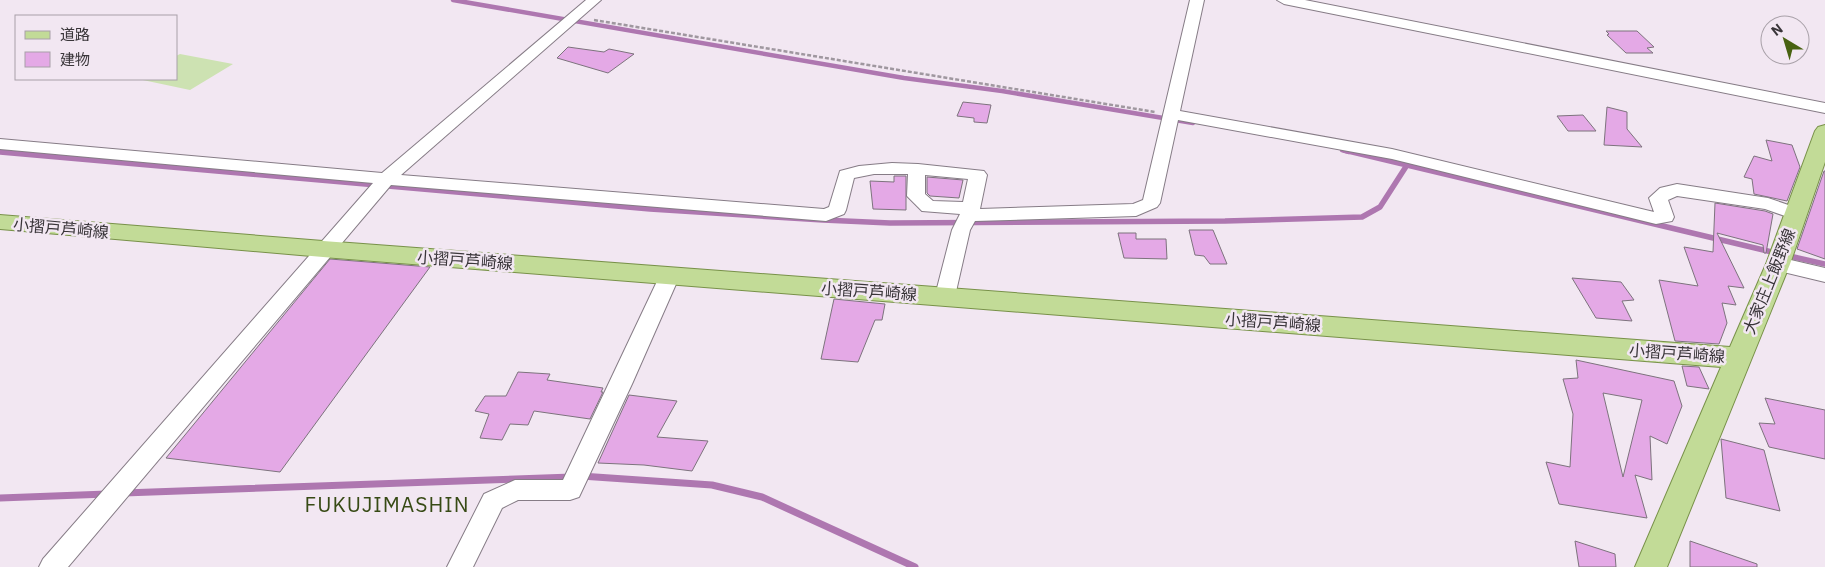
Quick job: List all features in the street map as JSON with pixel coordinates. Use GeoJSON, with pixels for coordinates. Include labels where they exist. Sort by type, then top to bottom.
{"type":"FeatureCollection","features":[{"type":"Feature","properties":{"kind":"main road","name":"大家庄上飯野線"},"geometry":{"type":"LineString","coordinates":[[1651,567],[1778,264],[1825,131]]}},
{"type":"Feature","properties":{"kind":"main road","name":"小摺戸芦崎線"},"geometry":{"type":"LineString","coordinates":[[0,222],[323,249],[1738,358]]}},
{"type":"Feature","properties":{"kind":"street"},"geometry":{"type":"LineString","coordinates":[[52,567],[323,249],[386,179],[594,0]]}},
{"type":"Feature","properties":{"kind":"street"},"geometry":{"type":"LineString","coordinates":[[918,169],[915,181],[916,196],[928,207],[970,212],[1136,210],[1151,202],[1197,0]]}},
{"type":"Feature","properties":{"kind":"street"},"geometry":{"type":"LineString","coordinates":[[1284,0],[1825,108]]}},
{"type":"Feature","properties":{"kind":"street"},"geometry":{"type":"LineString","coordinates":[[1172,114],[1392,154],[1656,218],[1665,217],[1658,198],[1666,192],[1677,190],[1768,204],[1796,214]]}},
{"type":"Feature","properties":{"kind":"street"},"geometry":{"type":"LineString","coordinates":[[0,144],[386,179],[826,215],[837,210],[846,175],[856,170],[918,169],[978,175],[970,212],[961,230],[945,296]]}},
{"type":"Feature","properties":{"kind":"street"},"geometry":{"type":"LineString","coordinates":[[1778,264],[1825,275]]}},
{"type":"Feature","properties":{"kind":"street"},"geometry":{"type":"LineString","coordinates":[[460,567],[493,501],[515,490],[570,490],[622,384],[670,275]]}},
{"type":"Feature","properties":{"kind":"path"},"geometry":{"type":"LineString","coordinates":[[576,16],[1172,114]]}},
{"type":"Feature","properties":{"kind":"green space"},"geometry":{"type":"Polygon","coordinates":[[[178,55],[233,64],[190,90],[143,80],[178,80],[178,55]]]}},
{"type":"Feature","properties":{"kind":"building"},"geometry":{"type":"Polygon","coordinates":[[[1606,31],[1637,31],[1654,47],[1647,48],[1653,53],[1626,53],[1607,35],[1609,34],[1606,31]]]}},
{"type":"Feature","properties":{"kind":"building"},"geometry":{"type":"Polygon","coordinates":[[[568,47],[604,52],[609,49],[634,54],[608,73],[557,58],[568,47]]]}},
{"type":"Feature","properties":{"kind":"building"},"geometry":{"type":"Polygon","coordinates":[[[963,102],[991,105],[987,123],[974,122],[974,118],[957,116],[963,102]]]}},
{"type":"Feature","properties":{"kind":"building"},"geometry":{"type":"Polygon","coordinates":[[[1607,107],[1627,112],[1627,129],[1642,147],[1604,145],[1607,107]]]}},
{"type":"Feature","properties":{"kind":"building"},"geometry":{"type":"Polygon","coordinates":[[[1583,115],[1596,131],[1568,131],[1557,116],[1583,115]]]}},
{"type":"Feature","properties":{"kind":"building"},"geometry":{"type":"Polygon","coordinates":[[[1766,140],[1792,145],[1800,167],[1787,201],[1754,194],[1752,179],[1744,177],[1754,156],[1772,161],[1766,140]]]}},
{"type":"Feature","properties":{"kind":"building"},"geometry":{"type":"Polygon","coordinates":[[[1825,171],[1825,259],[1797,249],[1825,171]]]}},
{"type":"Feature","properties":{"kind":"building"},"geometry":{"type":"Polygon","coordinates":[[[894,176],[906,176],[906,210],[873,209],[870,181],[894,182],[894,176]]]}},
{"type":"Feature","properties":{"kind":"building"},"geometry":{"type":"Polygon","coordinates":[[[927,177],[963,180],[959,198],[930,196],[927,193],[927,177]]]}},
{"type":"Feature","properties":{"kind":"building"},"geometry":{"type":"Polygon","coordinates":[[[1715,203],[1773,214],[1766,253],[1764,253],[1763,245],[1717,233],[1744,288],[1728,286],[1736,305],[1722,303],[1727,323],[1719,344],[1675,341],[1659,280],[1698,286],[1684,247],[1713,252],[1715,203]]]}},
{"type":"Feature","properties":{"kind":"building"},"geometry":{"type":"Polygon","coordinates":[[[1189,230],[1213,230],[1227,264],[1210,264],[1204,256],[1195,255],[1189,230]]]}},
{"type":"Feature","properties":{"kind":"building"},"geometry":{"type":"Polygon","coordinates":[[[1118,233],[1136,233],[1136,239],[1166,239],[1167,259],[1124,258],[1118,233]]]}},
{"type":"Feature","properties":{"kind":"building"},"geometry":{"type":"Polygon","coordinates":[[[330,259],[430,267],[280,472],[166,458],[330,259]]]}},
{"type":"Feature","properties":{"kind":"building"},"geometry":{"type":"Polygon","coordinates":[[[1572,278],[1621,282],[1634,300],[1622,301],[1632,321],[1596,318],[1572,278]]]}},
{"type":"Feature","properties":{"kind":"building"},"geometry":{"type":"Polygon","coordinates":[[[834,299],[885,304],[882,320],[875,320],[858,362],[821,359],[834,299]]]}},
{"type":"Feature","properties":{"kind":"building"},"geometry":{"type":"Polygon","coordinates":[[[1576,360],[1674,381],[1682,406],[1667,444],[1650,436],[1652,480],[1635,475],[1647,518],[1559,504],[1546,462],[1570,467],[1573,414],[1563,379],[1578,378],[1576,360]],[[1603,393],[1623,477],[1642,400],[1603,393]]]}},
{"type":"Feature","properties":{"kind":"building"},"geometry":{"type":"Polygon","coordinates":[[[1682,366],[1699,367],[1709,389],[1687,386],[1682,366]]]}},
{"type":"Feature","properties":{"kind":"building"},"geometry":{"type":"Polygon","coordinates":[[[518,372],[550,374],[547,380],[603,388],[601,392],[603,392],[590,419],[534,411],[528,425],[510,424],[502,440],[480,438],[489,414],[475,411],[485,396],[506,396],[518,372]]]}},
{"type":"Feature","properties":{"kind":"building"},"geometry":{"type":"Polygon","coordinates":[[[629,395],[677,401],[657,437],[708,441],[692,471],[644,465],[598,463],[629,395]]]}},
{"type":"Feature","properties":{"kind":"building"},"geometry":{"type":"Polygon","coordinates":[[[1765,398],[1825,410],[1825,459],[1769,447],[1759,423],[1775,424],[1765,398]]]}},
{"type":"Feature","properties":{"kind":"building"},"geometry":{"type":"Polygon","coordinates":[[[1721,439],[1764,450],[1780,511],[1726,498],[1721,439]]]}},
{"type":"Feature","properties":{"kind":"building"},"geometry":{"type":"Polygon","coordinates":[[[1575,541],[1615,554],[1616,567],[1579,567],[1575,541]]]}},
{"type":"Feature","properties":{"kind":"building"},"geometry":{"type":"Polygon","coordinates":[[[1690,541],[1757,564],[1757,567],[1690,567],[1690,541]]]}},
{"type":"Feature","properties":{"kind":"waterway"},"geometry":{"type":"LineString","coordinates":[[453,0],[904,78],[1002,91],[1193,123]]}},
{"type":"Feature","properties":{"kind":"waterway"},"geometry":{"type":"LineString","coordinates":[[1342,150],[1349,152]]}},
{"type":"Feature","properties":{"kind":"waterway"},"geometry":{"type":"LineString","coordinates":[[1344,150],[1407,165]]}},
{"type":"Feature","properties":{"kind":"waterway"},"geometry":{"type":"LineString","coordinates":[[0,152],[650,209],[890,223],[1225,221],[1362,217],[1380,207],[1407,165]]}},
{"type":"Feature","properties":{"kind":"waterway"},"geometry":{"type":"LineString","coordinates":[[1407,165],[1776,253]]}},
{"type":"Feature","properties":{"kind":"waterway"},"geometry":{"type":"LineString","coordinates":[[1785,255],[1825,264]]}},
{"type":"Feature","properties":{"kind":"waterway"},"geometry":{"type":"LineString","coordinates":[[581,476],[712,485],[762,497],[915,567]]}},
{"type":"Feature","properties":{"kind":"waterway"},"geometry":{"type":"LineString","coordinates":[[124,493],[572,477]]}},
{"type":"Feature","properties":{"kind":"waterway"},"geometry":{"type":"LineString","coordinates":[[0,498],[107,494]]}},
{"type":"Feature","properties":{"kind":"district","name":"FUKUJIMASHIN"},"geometry":{"type":"Point","coordinates":[387,504]}}]}
